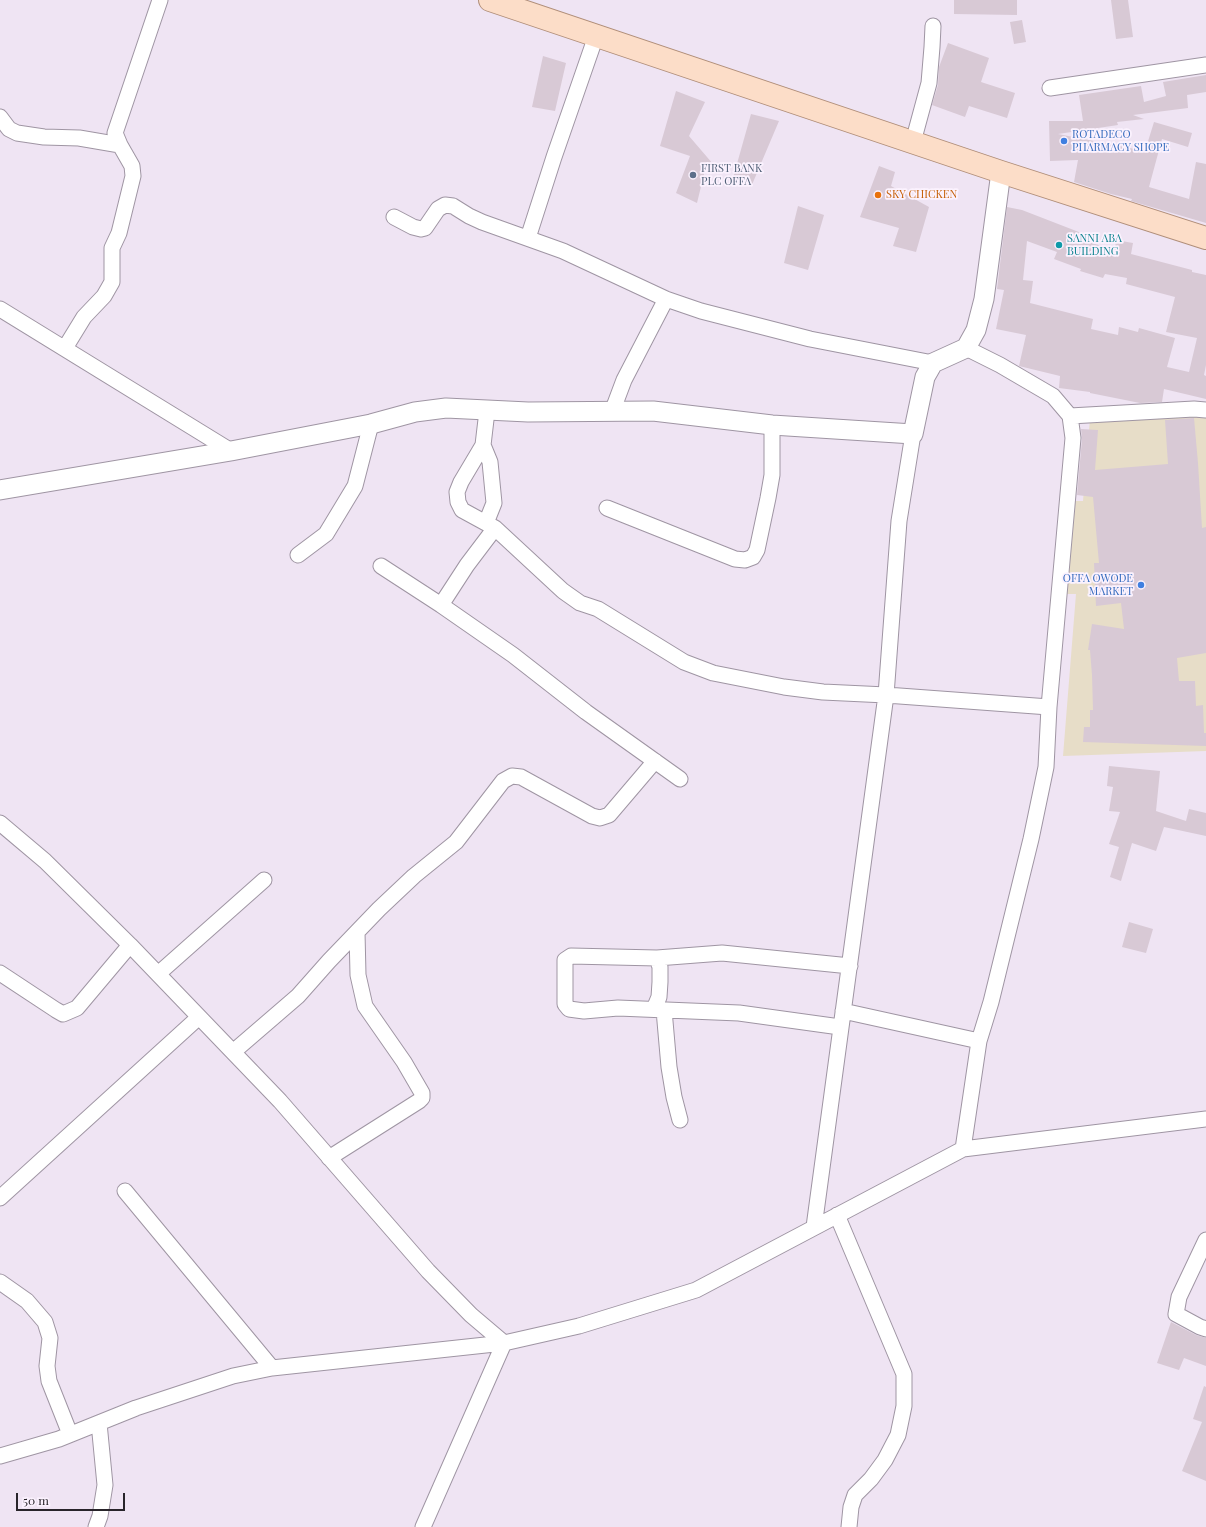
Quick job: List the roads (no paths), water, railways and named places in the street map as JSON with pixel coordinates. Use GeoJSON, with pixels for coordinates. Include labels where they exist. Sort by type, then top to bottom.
{"type":"FeatureCollection","features":[{"type":"Feature","properties":{"kind":"main road"},"geometry":{"type":"LineString","coordinates":[[490,0],[783,100],[1206,238]]}},
{"type":"Feature","properties":{"kind":"street"},"geometry":{"type":"LineString","coordinates":[[65,348],[84,317],[104,296],[112,282],[112,248],[119,233],[133,176],[132,166],[115,133],[160,0]]}},
{"type":"Feature","properties":{"kind":"street"},"geometry":{"type":"LineString","coordinates":[[913,142],[929,84],[933,26]]}},
{"type":"Feature","properties":{"kind":"street"},"geometry":{"type":"LineString","coordinates":[[528,238],[554,157],[596,36]]}},
{"type":"Feature","properties":{"kind":"street"},"geometry":{"type":"LineString","coordinates":[[1050,88],[1206,65]]}},
{"type":"Feature","properties":{"kind":"street"},"geometry":{"type":"LineString","coordinates":[[0,117],[8,129],[17,133],[44,137],[79,138],[120,145]]}},
{"type":"Feature","properties":{"kind":"street"},"geometry":{"type":"LineString","coordinates":[[394,217],[413,227],[421,228],[428,225],[438,209],[445,205],[453,206],[482,222],[563,251],[666,299],[701,311],[810,339],[933,363],[966,348],[976,330],[984,299],[1001,172]]}},
{"type":"Feature","properties":{"kind":"street"},"geometry":{"type":"LineString","coordinates":[[612,412],[624,380],[666,299]]}},
{"type":"Feature","properties":{"kind":"street"},"geometry":{"type":"LineString","coordinates":[[0,309],[231,451]]}},
{"type":"Feature","properties":{"kind":"street"},"geometry":{"type":"LineString","coordinates":[[963,1149],[979,1041],[991,1002],[1031,839],[1046,767],[1049,707],[1073,438],[1070,416],[1053,396],[1000,365],[966,348]]}},
{"type":"Feature","properties":{"kind":"street"},"geometry":{"type":"LineString","coordinates":[[814,1227],[886,695],[899,522],[913,434],[925,377],[933,363]]}},
{"type":"Feature","properties":{"kind":"street"},"geometry":{"type":"LineString","coordinates":[[0,490],[231,451],[371,424],[414,412],[446,408],[488,411],[653,411],[772,425],[913,434]]}},
{"type":"Feature","properties":{"kind":"street"},"geometry":{"type":"LineString","coordinates":[[1070,416],[1194,409],[1206,410]]}},
{"type":"Feature","properties":{"kind":"street"},"geometry":{"type":"LineString","coordinates":[[488,411],[483,445],[461,482],[457,492],[458,502],[462,510],[490,526],[563,591],[580,603],[598,609],[684,662],[713,673],[784,687],[823,692],[1049,707]]}},
{"type":"Feature","properties":{"kind":"street"},"geometry":{"type":"LineString","coordinates":[[298,555],[326,534],[355,486],[371,424]]}},
{"type":"Feature","properties":{"kind":"street"},"geometry":{"type":"LineString","coordinates":[[608,508],[722,555],[745,560],[753,557],[757,550],[772,475],[772,425]]}},
{"type":"Feature","properties":{"kind":"street"},"geometry":{"type":"LineString","coordinates":[[441,605],[490,526],[494,503],[490,462],[483,445]]}},
{"type":"Feature","properties":{"kind":"street"},"geometry":{"type":"LineString","coordinates":[[381,566],[441,605],[513,655],[586,712],[680,779]]}},
{"type":"Feature","properties":{"kind":"street"},"geometry":{"type":"LineString","coordinates":[[233,1052],[298,996],[379,909],[414,876],[456,842],[503,781],[512,776],[521,777],[592,816],[600,818],[609,816],[655,761]]}},
{"type":"Feature","properties":{"kind":"street"},"geometry":{"type":"LineString","coordinates":[[0,823],[45,861],[130,945],[280,1102],[428,1271],[471,1315],[504,1343]]}},
{"type":"Feature","properties":{"kind":"street"},"geometry":{"type":"LineString","coordinates":[[158,974],[264,880]]}},
{"type":"Feature","properties":{"kind":"street"},"geometry":{"type":"LineString","coordinates":[[329,1158],[422,1098],[422,1093],[404,1062],[362,1000],[358,975],[357,932]]}},
{"type":"Feature","properties":{"kind":"street"},"geometry":{"type":"LineString","coordinates":[[0,973],[63,1014],[71,1012],[77,1008],[130,945]]}},
{"type":"Feature","properties":{"kind":"street"},"geometry":{"type":"LineString","coordinates":[[840,1027],[739,1013],[618,1008],[584,1011],[569,1009],[565,1004],[565,960],[571,956],[657,958],[722,953],[850,966]]}},
{"type":"Feature","properties":{"kind":"street"},"geometry":{"type":"LineString","coordinates":[[657,958],[660,967],[659,1010],[674,1097],[680,1120]]}},
{"type":"Feature","properties":{"kind":"street"},"geometry":{"type":"LineString","coordinates":[[843,1011],[979,1041]]}},
{"type":"Feature","properties":{"kind":"street"},"geometry":{"type":"LineString","coordinates":[[1,1195],[199,1017]]}},
{"type":"Feature","properties":{"kind":"street"},"geometry":{"type":"LineString","coordinates":[[0,1456],[70,1434],[99,1424],[136,1408],[233,1376],[272,1368],[504,1343],[579,1326],[696,1290],[963,1149],[1206,1119]]}},
{"type":"Feature","properties":{"kind":"street"},"geometry":{"type":"LineString","coordinates":[[125,1191],[272,1368]]}},
{"type":"Feature","properties":{"kind":"street"},"geometry":{"type":"LineString","coordinates":[[837,1215],[904,1374],[904,1406],[898,1435],[885,1460],[854,1495],[849,1527]]}},
{"type":"Feature","properties":{"kind":"street"},"geometry":{"type":"LineString","coordinates":[[1206,1240],[1178,1297],[1176,1314],[1206,1329]]}},
{"type":"Feature","properties":{"kind":"street"},"geometry":{"type":"LineString","coordinates":[[0,1282],[27,1301],[45,1322],[50,1338],[47,1366],[49,1381],[70,1434]]}},
{"type":"Feature","properties":{"kind":"street"},"geometry":{"type":"LineString","coordinates":[[423,1527],[504,1343]]}},
{"type":"Feature","properties":{"kind":"street"},"geometry":{"type":"LineString","coordinates":[[96,1527],[100,1516],[105,1485],[99,1424]]}},
{"type":"Feature","properties":{"kind":"place","name":"ROTADECO PHARMACY SHOPE"},"geometry":{"type":"Point","coordinates":[1064,141]}},
{"type":"Feature","properties":{"kind":"place","name":"FIRST BANK PLC OFFA"},"geometry":{"type":"Point","coordinates":[693,175]}},
{"type":"Feature","properties":{"kind":"place","name":"SKY CHICKEN"},"geometry":{"type":"Point","coordinates":[878,195]}},
{"type":"Feature","properties":{"kind":"place","name":"SANNI ABA BUILDING"},"geometry":{"type":"Point","coordinates":[1059,245]}},
{"type":"Feature","properties":{"kind":"place","name":"OFFA OWODE MARKET"},"geometry":{"type":"Point","coordinates":[1141,585]}}]}
